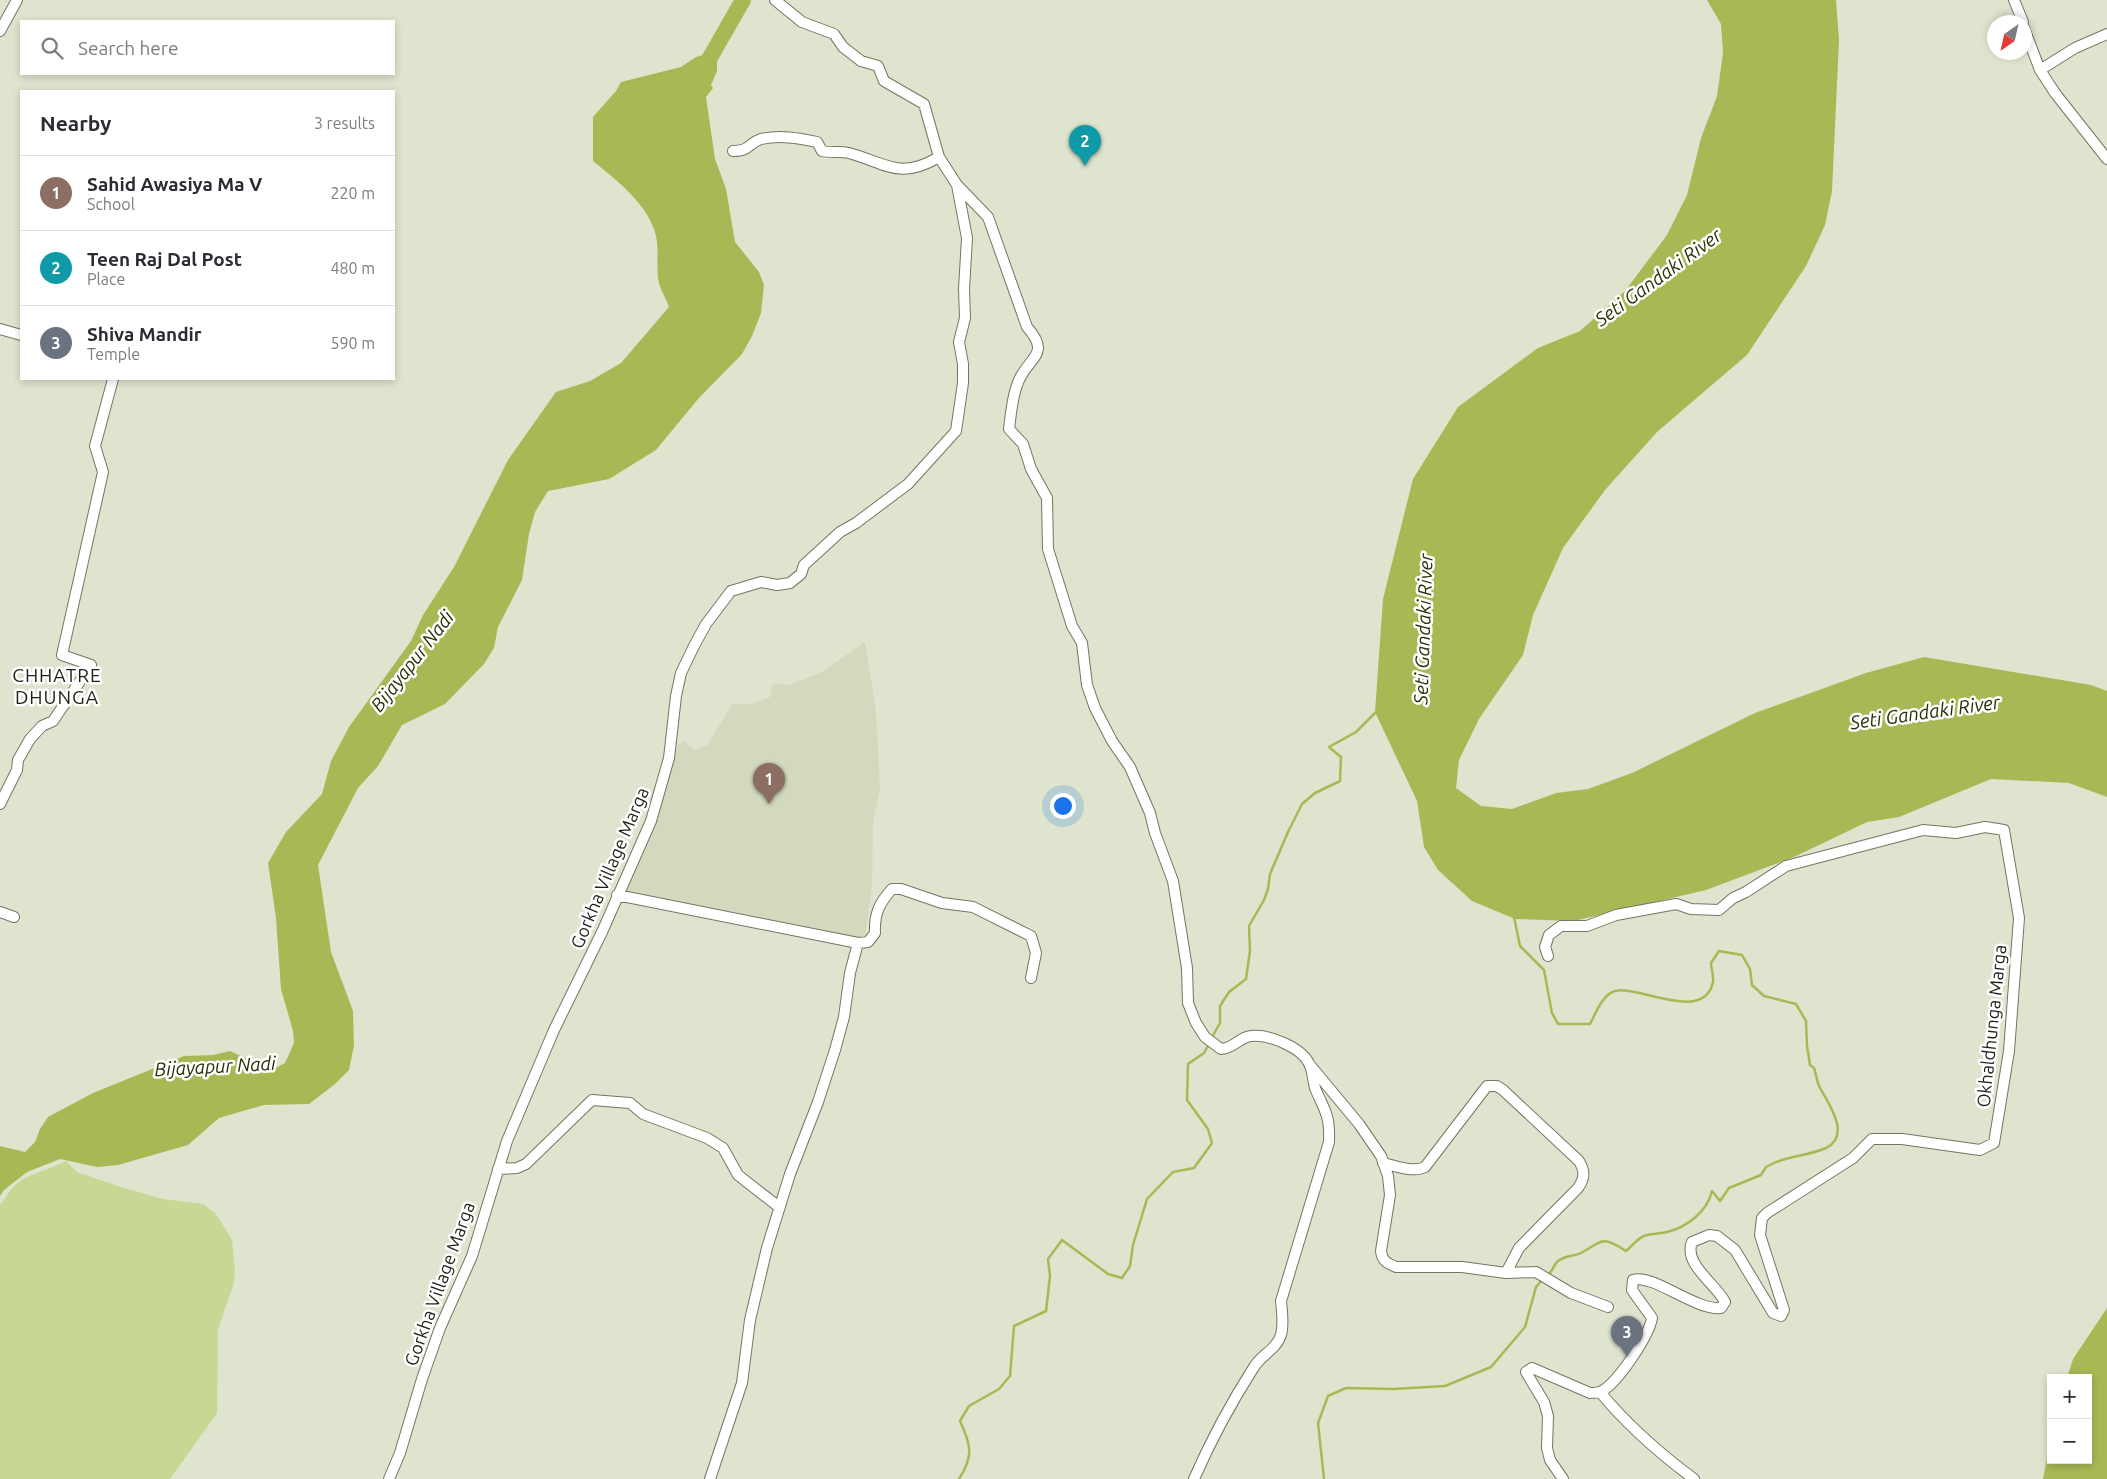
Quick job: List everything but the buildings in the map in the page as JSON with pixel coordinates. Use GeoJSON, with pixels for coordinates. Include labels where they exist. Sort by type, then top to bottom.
{"type":"FeatureCollection","features":[{"type":"Feature","properties":{"kind":"street"},"geometry":{"type":"LineString","coordinates":[[0,31],[17,0]]}},
{"type":"Feature","properties":{"kind":"street","name":"Gorkha Village Marga"},"geometry":{"type":"LineString","coordinates":[[389,1479],[400,1453],[437,1337],[472,1256],[507,1141],[554,1030],[602,932],[651,821],[669,758],[676,696],[681,673],[706,624],[731,591],[761,582],[790,583],[801,574],[804,565],[840,532],[856,523],[908,484],[956,432],[957,410],[963,383],[963,364],[959,342],[965,318],[964,289],[967,238],[957,185],[939,157],[924,104],[884,81],[878,66],[861,61],[852,55],[843,47],[834,34],[802,22],[775,0]]}},
{"type":"Feature","properties":{"kind":"street"},"geometry":{"type":"LineString","coordinates":[[2014,0],[2020,15]]}},
{"type":"Feature","properties":{"kind":"street"},"geometry":{"type":"LineString","coordinates":[[2040,70],[2075,48],[2107,34]]}},
{"type":"Feature","properties":{"kind":"street"},"geometry":{"type":"LineString","coordinates":[[2032,49],[2040,70],[2055,93],[2107,159]]}},
{"type":"Feature","properties":{"kind":"street"},"geometry":{"type":"LineString","coordinates":[[733,151],[744,151],[759,140],[784,136],[817,142],[822,151],[847,153],[906,170],[921,167],[939,157]]}},
{"type":"Feature","properties":{"kind":"street"},"geometry":{"type":"LineString","coordinates":[[957,185],[988,217],[1027,327],[1037,339],[1038,351],[1019,380],[1011,412],[1009,430],[1023,444],[1031,469],[1046,498],[1048,549],[1072,626],[1082,643],[1087,685],[1095,708],[1116,747],[1130,767],[1150,813],[1155,833],[1173,881],[1187,968],[1189,1007],[1196,1023],[1206,1037],[1221,1049],[1231,1048],[1241,1039],[1250,1036],[1268,1037],[1293,1048],[1310,1065],[1359,1124],[1383,1163],[1388,1176],[1390,1195],[1381,1251],[1382,1258],[1387,1263],[1396,1267],[1462,1267],[1506,1273],[1536,1272],[1571,1293],[1608,1307]]}},
{"type":"Feature","properties":{"kind":"street"},"geometry":{"type":"LineString","coordinates":[[0,329],[20,335]]}},
{"type":"Feature","properties":{"kind":"street"},"geometry":{"type":"LineString","coordinates":[[0,804],[17,770],[18,760],[30,739],[42,726],[53,721],[91,666],[62,656],[103,472],[95,446],[113,380]]}},
{"type":"Feature","properties":{"kind":"street","name":"Okhaldhunga Marga"},"geometry":{"type":"LineString","coordinates":[[1548,956],[1544,947],[1549,935],[1561,926],[1587,926],[1616,915],[1676,904],[1691,909],[1718,910],[1733,898],[1746,892],[1786,866],[1923,830],[1956,833],[1985,827],[2004,830],[2019,918],[2010,1050],[1994,1143],[1980,1150],[1902,1139],[1872,1139],[1853,1158],[1767,1213],[1762,1218],[1760,1234],[1769,1257],[1784,1310],[1781,1316],[1773,1313],[1735,1250],[1726,1241],[1718,1236],[1709,1235],[1692,1242],[1689,1248],[1690,1256],[1721,1295],[1724,1302],[1721,1308],[1705,1306],[1645,1280],[1633,1280],[1632,1290],[1652,1318],[1650,1329],[1643,1344],[1608,1387],[1600,1392]]}},
{"type":"Feature","properties":{"kind":"street"},"geometry":{"type":"LineString","coordinates":[[617,895],[623,894],[858,944],[868,942],[875,933],[874,918],[882,900],[892,889],[902,890],[942,903],[973,907],[1031,936],[1036,952],[1031,978]]}},
{"type":"Feature","properties":{"kind":"street"},"geometry":{"type":"LineString","coordinates":[[0,912],[14,917]]}},
{"type":"Feature","properties":{"kind":"street"},"geometry":{"type":"LineString","coordinates":[[710,1479],[742,1383],[750,1320],[779,1207],[835,1050],[844,1018],[850,973],[858,944]]}},
{"type":"Feature","properties":{"kind":"street"},"geometry":{"type":"LineString","coordinates":[[1194,1479],[1212,1440],[1255,1364],[1275,1346],[1281,1335],[1283,1323],[1282,1301],[1285,1288],[1329,1142],[1330,1122],[1326,1108],[1316,1089],[1310,1065]]}},
{"type":"Feature","properties":{"kind":"street"},"geometry":{"type":"LineString","coordinates":[[1383,1163],[1420,1170],[1425,1167],[1487,1086],[1497,1086],[1503,1090],[1579,1161],[1584,1169],[1584,1176],[1578,1188],[1519,1248],[1506,1273]]}},
{"type":"Feature","properties":{"kind":"street"},"geometry":{"type":"LineString","coordinates":[[498,1169],[517,1168],[526,1164],[592,1100],[630,1103],[643,1114],[682,1127],[723,1148],[738,1175],[779,1207]]}},
{"type":"Feature","properties":{"kind":"street"},"geometry":{"type":"LineString","coordinates":[[1563,1479],[1550,1460],[1547,1448],[1548,1416],[1544,1402],[1526,1372],[1532,1368],[1579,1390],[1600,1392],[1621,1418],[1657,1451],[1694,1479]]}},
{"type":"Feature","properties":{"kind":"shaded area"},"geometry":{"type":"Polygon","coordinates":[[[865,642],[876,711],[880,789],[873,820],[872,887],[864,941],[624,891],[652,830],[677,746],[684,741],[694,750],[707,745],[733,704],[752,704],[770,697],[773,683],[789,685],[820,673],[865,642]]]}},
{"type":"Feature","properties":{"kind":"shaded area"},"geometry":{"type":"Polygon","coordinates":[[[66,1161],[77,1172],[124,1188],[163,1199],[203,1204],[216,1214],[232,1240],[235,1271],[233,1286],[218,1329],[217,1413],[170,1479],[0,1479],[0,1205],[13,1187],[20,1181],[66,1161]]]}},
{"type":"Feature","properties":{"kind":"water","name":"Seti Gandaki River"},"geometry":{"type":"Polygon","coordinates":[[[1707,0],[1836,0],[1839,40],[1832,191],[1825,225],[1806,266],[1747,355],[1657,432],[1605,490],[1563,548],[1533,615],[1523,655],[1479,719],[1459,760],[1456,788],[1481,806],[1512,809],[1556,793],[1588,789],[1632,773],[1755,713],[1866,673],[1924,657],[2091,685],[2107,691],[2107,797],[2069,783],[1991,779],[1899,817],[1867,822],[1794,857],[1706,890],[1574,921],[1515,919],[1472,901],[1438,870],[1424,847],[1417,801],[1375,712],[1383,599],[1413,479],[1458,407],[1538,348],[1580,331],[1625,291],[1667,235],[1687,195],[1701,138],[1717,96],[1723,53],[1721,24],[1707,0]]]}},
{"type":"Feature","properties":{"kind":"water"},"geometry":{"type":"Polygon","coordinates":[[[703,55],[717,61],[717,71],[711,85],[713,88],[706,97],[715,159],[726,189],[735,242],[759,272],[764,285],[761,313],[752,336],[742,354],[698,399],[656,450],[609,479],[548,491],[535,512],[529,534],[522,580],[498,627],[494,648],[484,664],[445,704],[402,725],[378,766],[358,788],[318,865],[331,952],[353,1011],[354,1045],[349,1070],[335,1084],[309,1104],[264,1105],[219,1118],[188,1145],[118,1165],[97,1167],[60,1159],[27,1172],[4,1190],[0,1196],[0,1146],[25,1152],[35,1142],[40,1129],[48,1117],[93,1093],[184,1056],[213,1055],[230,1051],[272,1070],[285,1063],[294,1043],[293,1031],[281,989],[276,918],[268,863],[286,832],[322,794],[331,761],[349,727],[411,641],[423,615],[454,567],[508,460],[556,392],[590,381],[621,363],[669,307],[659,282],[657,241],[649,219],[628,191],[593,161],[593,117],[616,91],[621,82],[681,67],[696,57],[703,55]]]}},
{"type":"Feature","properties":{"kind":"water"},"geometry":{"type":"Polygon","coordinates":[[[2107,1308],[2107,1479],[2043,1479],[2047,1458],[2047,1464],[2092,1464],[2092,1374],[2068,1374],[2073,1359],[2107,1308]]]}},
{"type":"Feature","properties":{"kind":"waterway","name":"Bijayapur Nadi"},"geometry":{"type":"LineString","coordinates":[[700,75],[743,0]]}},
{"type":"Feature","properties":{"kind":"waterway"},"geometry":{"type":"LineString","coordinates":[[1211,1039],[1220,1023],[1220,1006],[1229,992],[1246,979],[1250,951],[1249,926],[1264,900],[1270,874],[1288,832],[1302,804],[1315,793],[1340,781],[1341,757],[1329,747],[1356,732],[1378,710]]}},
{"type":"Feature","properties":{"kind":"waterway"},"geometry":{"type":"LineString","coordinates":[[1514,917],[1520,946],[1544,970],[1552,1013],[1558,1024],[1590,1024],[1606,996],[1615,991],[1639,993],[1684,1002],[1697,1000],[1707,994],[1713,982],[1711,963],[1719,951],[1742,955],[1750,969],[1752,985],[1764,996],[1796,1004],[1806,1021],[1810,1065],[1814,1068],[1819,1086],[1836,1118],[1838,1127],[1834,1142],[1826,1148],[1774,1163],[1766,1167],[1761,1175],[1729,1188],[1720,1201],[1712,1191],[1706,1206],[1701,1212],[1682,1226],[1667,1232],[1644,1236],[1626,1251],[1607,1241],[1598,1243],[1581,1253],[1559,1260],[1547,1276]]}},
{"type":"Feature","properties":{"kind":"waterway"},"geometry":{"type":"LineString","coordinates":[[959,1479],[969,1457],[967,1437],[960,1421],[969,1406],[999,1389],[1010,1376],[1014,1326],[1046,1311],[1050,1276],[1048,1259],[1062,1240],[1108,1274],[1122,1278],[1130,1266],[1133,1245],[1147,1199],[1173,1172],[1194,1168],[1212,1143],[1208,1129],[1187,1100],[1188,1064],[1204,1053],[1209,1044]]}},
{"type":"Feature","properties":{"kind":"waterway"},"geometry":{"type":"LineString","coordinates":[[1324,1479],[1318,1423],[1328,1396],[1346,1388],[1393,1389],[1445,1386],[1491,1367],[1525,1327],[1536,1287],[1543,1279]]}},
{"type":"Feature","properties":{"kind":"place","name":"Teen Raj Dal Post"},"geometry":{"type":"Point","coordinates":[1085,166]}},
{"type":"Feature","properties":{"kind":"place","name":"Sahid Awasiya Ma V"},"geometry":{"type":"Point","coordinates":[769,804]}},
{"type":"Feature","properties":{"kind":"place","name":"Shiva Mandir"},"geometry":{"type":"Point","coordinates":[1627,1357]}},
{"type":"Feature","properties":{"kind":"district","name":"CHHATRE DHUNGA"},"geometry":{"type":"Point","coordinates":[57,686]}}]}
